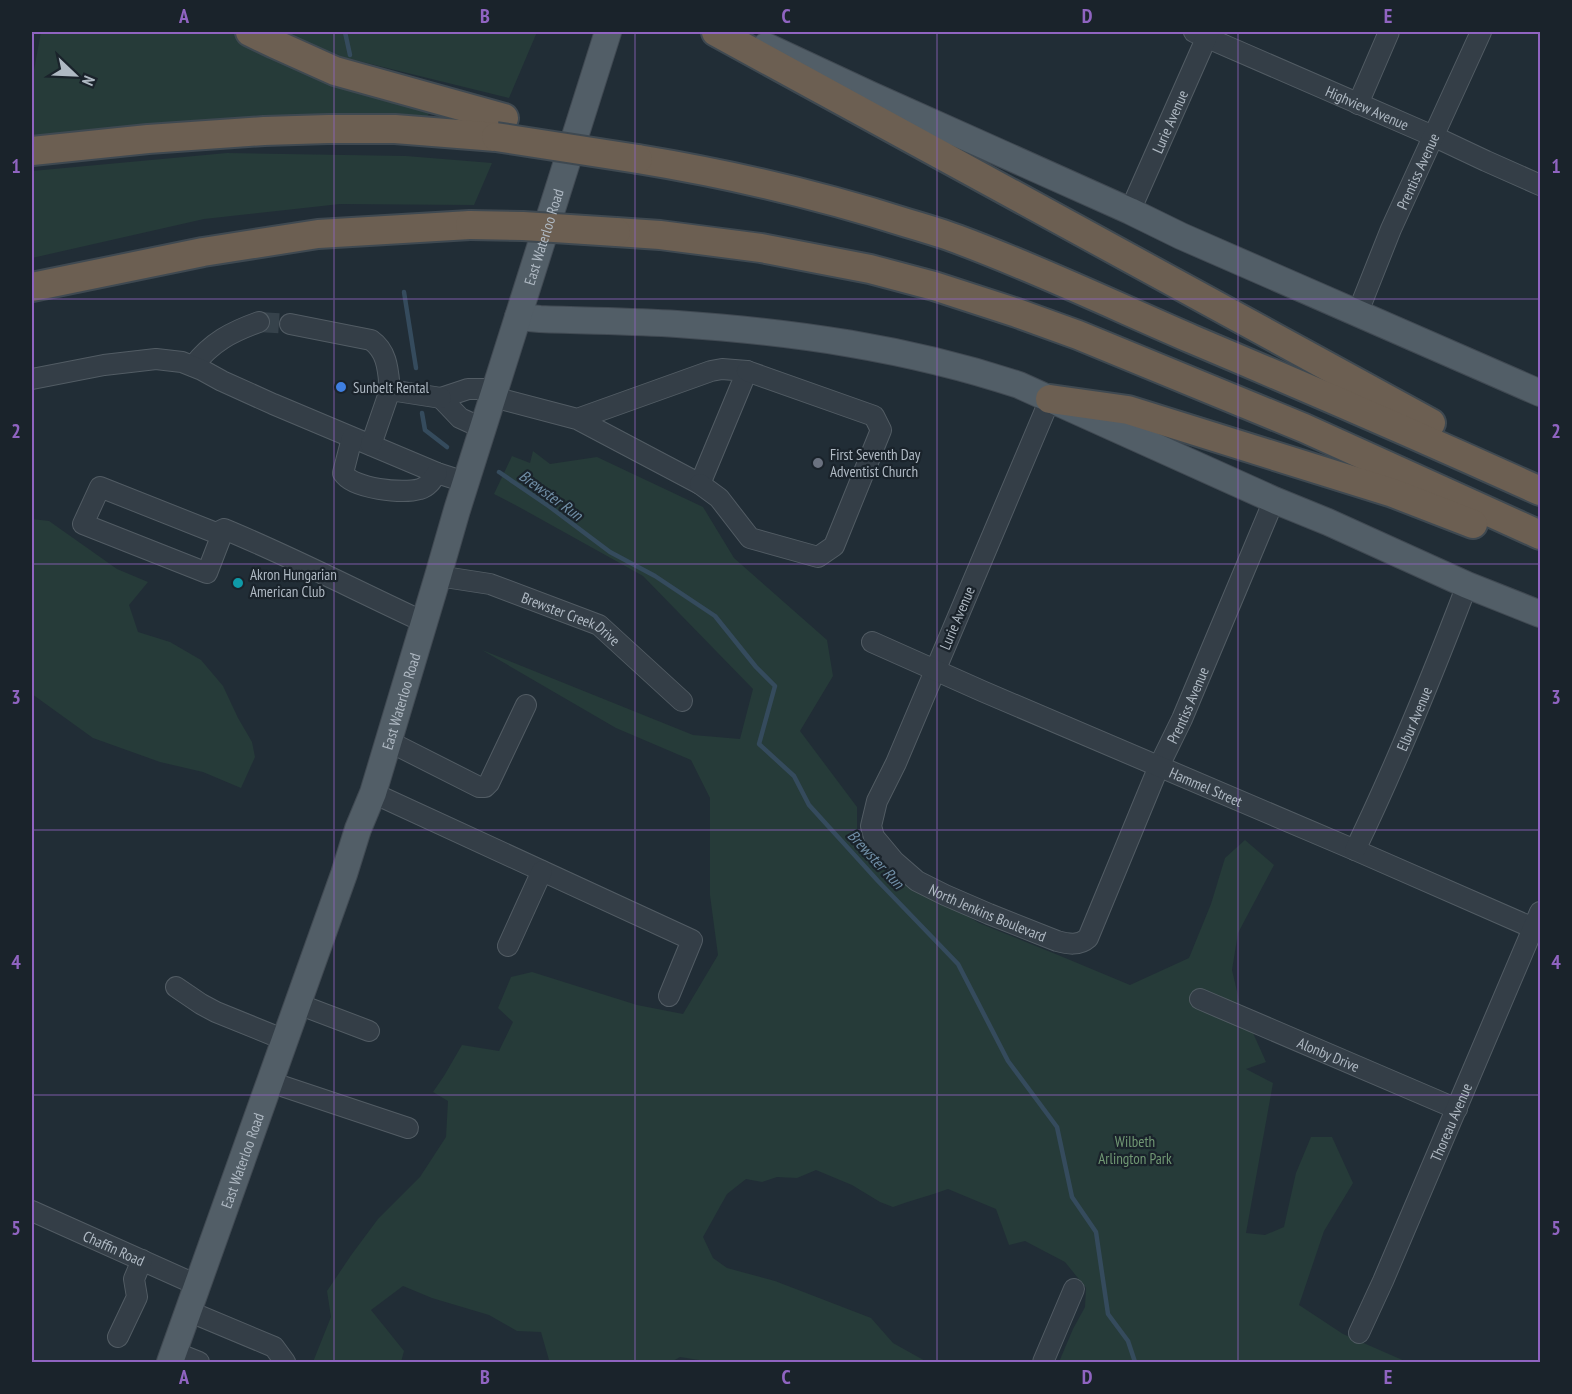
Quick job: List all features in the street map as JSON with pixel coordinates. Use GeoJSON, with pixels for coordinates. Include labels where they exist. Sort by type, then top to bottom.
{"type":"FeatureCollection","features":[{"type":"Feature","properties":{"kind":"highway"},"geometry":{"type":"LineString","coordinates":[[250,32],[335,71],[500,128],[640,154],[819,197],[955,238],[1026,266],[1394,425],[1540,491]]}},
{"type":"Feature","properties":{"kind":"highway"},"geometry":{"type":"LineString","coordinates":[[717,32],[1540,483]]}},
{"type":"Feature","properties":{"kind":"highway"},"geometry":{"type":"LineString","coordinates":[[32,152],[160,138],[264,131],[500,128]]}},
{"type":"Feature","properties":{"kind":"highway"},"geometry":{"type":"LineString","coordinates":[[32,287],[203,252],[318,234],[470,225],[660,235],[761,248],[870,269],[934,286],[1078,335],[1304,428],[1540,535]]}},
{"type":"Feature","properties":{"kind":"highway"},"geometry":{"type":"LineString","coordinates":[[32,305],[90,274]]}},
{"type":"Feature","properties":{"kind":"highway"},"geometry":{"type":"LineString","coordinates":[[1050,399],[1128,410],[1393,493],[1540,550]]}},
{"type":"Feature","properties":{"kind":"main road","name":"East Waterloo Road"},"geometry":{"type":"LineString","coordinates":[[172,1357],[358,829],[373,793],[465,482],[608,32]]}},
{"type":"Feature","properties":{"kind":"main road"},"geometry":{"type":"LineString","coordinates":[[717,32],[767,46],[871,95],[1130,210],[1181,236],[1540,393]]}},
{"type":"Feature","properties":{"kind":"main road"},"geometry":{"type":"LineString","coordinates":[[518,317],[676,324],[773,332],[871,347],[979,372],[1018,385],[1467,585],[1540,614]]}},
{"type":"Feature","properties":{"kind":"street"},"geometry":{"type":"LineString","coordinates":[[1358,104],[1389,32]]}},
{"type":"Feature","properties":{"kind":"street","name":"Prentiss Avenue"},"geometry":{"type":"LineString","coordinates":[[1358,312],[1391,230],[1480,32]]}},
{"type":"Feature","properties":{"kind":"street","name":"Lurie Avenue"},"geometry":{"type":"LineString","coordinates":[[1130,210],[1203,33]]}},
{"type":"Feature","properties":{"kind":"street","name":"Highview Avenue"},"geometry":{"type":"LineString","coordinates":[[1203,33],[1540,185]]}},
{"type":"Feature","properties":{"kind":"street"},"geometry":{"type":"LineString","coordinates":[[193,366],[218,340],[259,322]]}},
{"type":"Feature","properties":{"kind":"street"},"geometry":{"type":"LineString","coordinates":[[290,324],[371,340],[378,345],[388,369],[390,390],[371,445]]}},
{"type":"Feature","properties":{"kind":"street"},"geometry":{"type":"LineString","coordinates":[[32,379],[104,365],[156,359],[182,362],[352,438],[465,482]]}},
{"type":"Feature","properties":{"kind":"street"},"geometry":{"type":"LineString","coordinates":[[390,390],[441,398],[468,389],[494,393],[577,419],[700,484],[719,498],[750,538],[818,557],[834,546],[881,430],[874,416],[747,371],[722,369],[577,419]]}},
{"type":"Feature","properties":{"kind":"street"},"geometry":{"type":"LineString","coordinates":[[700,484],[747,371]]}},
{"type":"Feature","properties":{"kind":"street"},"geometry":{"type":"LineString","coordinates":[[441,398],[460,418],[483,428]]}},
{"type":"Feature","properties":{"kind":"street","name":"Lurie Avenue"},"geometry":{"type":"LineString","coordinates":[[874,837],[871,826],[877,801],[896,763],[1050,399]]}},
{"type":"Feature","properties":{"kind":"street"},"geometry":{"type":"LineString","coordinates":[[352,438],[343,473],[354,483],[406,491],[422,489],[437,473]]}},
{"type":"Feature","properties":{"kind":"street"},"geometry":{"type":"LineString","coordinates":[[224,529],[207,573],[83,525],[100,487],[216,533],[224,529],[261,544],[424,622]]}},
{"type":"Feature","properties":{"kind":"street","name":"Prentiss Avenue"},"geometry":{"type":"LineString","coordinates":[[1083,942],[1088,938],[1159,766],[1182,719],[1274,500]]}},
{"type":"Feature","properties":{"kind":"street","name":"Brewster Creek Drive"},"geometry":{"type":"LineString","coordinates":[[438,576],[490,584],[599,625],[682,701]]}},
{"type":"Feature","properties":{"kind":"street","name":"Elbur Avenue"},"geometry":{"type":"LineString","coordinates":[[1355,850],[1399,754],[1467,585]]}},
{"type":"Feature","properties":{"kind":"street","name":"Hammel Street"},"geometry":{"type":"LineString","coordinates":[[872,642],[1355,850],[1538,923]]}},
{"type":"Feature","properties":{"kind":"street"},"geometry":{"type":"LineString","coordinates":[[388,741],[479,787],[485,787],[489,783],[525,705]]}},
{"type":"Feature","properties":{"kind":"street"},"geometry":{"type":"LineString","coordinates":[[373,793],[692,940],[669,996]]}},
{"type":"Feature","properties":{"kind":"street","name":"North Jenkins Boulevard"},"geometry":{"type":"LineString","coordinates":[[874,837],[894,861],[917,881],[989,914],[1057,941],[1083,942]]}},
{"type":"Feature","properties":{"kind":"street"},"geometry":{"type":"LineString","coordinates":[[508,946],[542,871]]}},
{"type":"Feature","properties":{"kind":"street","name":"Thoreau Avenue"},"geometry":{"type":"LineString","coordinates":[[1359,1333],[1538,923]]}},
{"type":"Feature","properties":{"kind":"street"},"geometry":{"type":"LineString","coordinates":[[176,987],[216,1012],[285,1040]]}},
{"type":"Feature","properties":{"kind":"street","name":"Alonby Drive"},"geometry":{"type":"LineString","coordinates":[[1200,999],[1457,1109]]}},
{"type":"Feature","properties":{"kind":"street"},"geometry":{"type":"LineString","coordinates":[[298,1004],[369,1031]]}},
{"type":"Feature","properties":{"kind":"street"},"geometry":{"type":"LineString","coordinates":[[270,1082],[408,1128]]}},
{"type":"Feature","properties":{"kind":"street","name":"Chaffin Road"},"geometry":{"type":"LineString","coordinates":[[32,1211],[197,1285]]}},
{"type":"Feature","properties":{"kind":"street"},"geometry":{"type":"LineString","coordinates":[[118,1337],[137,1297],[134,1279],[142,1260]]}},
{"type":"Feature","properties":{"kind":"street"},"geometry":{"type":"LineString","coordinates":[[1043,1362],[1074,1289]]}},
{"type":"Feature","properties":{"kind":"street"},"geometry":{"type":"LineString","coordinates":[[188,1311],[274,1347],[285,1362]]}},
{"type":"Feature","properties":{"kind":"street"},"geometry":{"type":"LineString","coordinates":[[172,1357],[199,1362]]}},
{"type":"Feature","properties":{"kind":"green space"},"geometry":{"type":"Polygon","coordinates":[[[41,32],[237,32],[435,104],[423,123],[32,137],[32,81],[41,32]]]}},
{"type":"Feature","properties":{"kind":"green space"},"geometry":{"type":"Polygon","coordinates":[[[282,32],[537,32],[509,98],[330,54],[282,32]]]}},
{"type":"Feature","properties":{"kind":"green space"},"geometry":{"type":"Polygon","coordinates":[[[227,153],[406,156],[492,163],[474,205],[340,204],[204,219],[32,258],[32,171],[227,153]]]}},
{"type":"Feature","properties":{"kind":"green space","name":"Wilbeth Arlington Park"},"geometry":{"type":"Polygon","coordinates":[[[533,451],[550,464],[597,457],[703,507],[734,558],[827,640],[833,676],[800,731],[857,807],[857,849],[979,923],[1130,985],[1189,958],[1211,904],[1225,858],[1245,840],[1274,865],[1238,933],[1232,970],[1240,1004],[1266,1062],[1246,1069],[1273,1083],[1246,1233],[1265,1235],[1284,1227],[1296,1173],[1311,1137],[1332,1137],[1353,1183],[1324,1231],[1299,1305],[1343,1334],[1407,1362],[1059,1362],[1085,1307],[1086,1288],[1065,1262],[1025,1241],[1009,1245],[996,1209],[948,1189],[893,1207],[852,1185],[816,1170],[797,1178],[777,1177],[762,1182],[746,1179],[727,1194],[703,1237],[713,1258],[727,1268],[775,1281],[871,1318],[893,1343],[927,1362],[712,1362],[680,1357],[671,1362],[548,1362],[541,1332],[517,1331],[489,1315],[432,1298],[403,1286],[371,1310],[404,1351],[401,1362],[313,1362],[331,1317],[327,1291],[378,1219],[420,1177],[446,1137],[448,1101],[433,1092],[462,1045],[499,1051],[513,1022],[498,1008],[511,977],[532,972],[637,1005],[683,1014],[718,955],[710,895],[710,798],[691,760],[616,728],[482,650],[693,735],[740,739],[753,689],[643,576],[494,494],[512,456],[530,463],[533,451]]]}},
{"type":"Feature","properties":{"kind":"green space"},"geometry":{"type":"Polygon","coordinates":[[[32,519],[49,521],[117,569],[148,582],[129,605],[138,632],[170,642],[201,660],[223,686],[252,742],[255,757],[241,788],[203,772],[160,762],[93,738],[32,694],[32,519]]]}},
{"type":"Feature","properties":{"kind":"waterway","name":"Brewster Run"},"geometry":{"type":"LineString","coordinates":[[345,32],[350,55]]}},
{"type":"Feature","properties":{"kind":"waterway","name":"Brewster Run"},"geometry":{"type":"LineString","coordinates":[[404,292],[416,368]]}},
{"type":"Feature","properties":{"kind":"waterway","name":"Brewster Run"},"geometry":{"type":"LineString","coordinates":[[422,413],[425,430],[447,447]]}},
{"type":"Feature","properties":{"kind":"waterway","name":"Brewster Run"},"geometry":{"type":"LineString","coordinates":[[499,472],[610,552],[655,576],[715,616],[756,667],[775,686],[759,744],[794,776],[809,805],[958,964],[1008,1061],[1057,1127],[1072,1197],[1096,1232],[1108,1314],[1128,1341],[1135,1362]]}},
{"type":"Feature","properties":{"kind":"tunnel"},"geometry":{"type":"LineString","coordinates":[[259,322],[290,324]]}},
{"type":"Feature","properties":{"kind":"place","name":"Sunbelt Rental"},"geometry":{"type":"Point","coordinates":[341,387]}},
{"type":"Feature","properties":{"kind":"place","name":"First Seventh Day Adventist Church"},"geometry":{"type":"Point","coordinates":[818,463]}},
{"type":"Feature","properties":{"kind":"place","name":"Akron Hungarian American Club"},"geometry":{"type":"Point","coordinates":[238,583]}}]}
